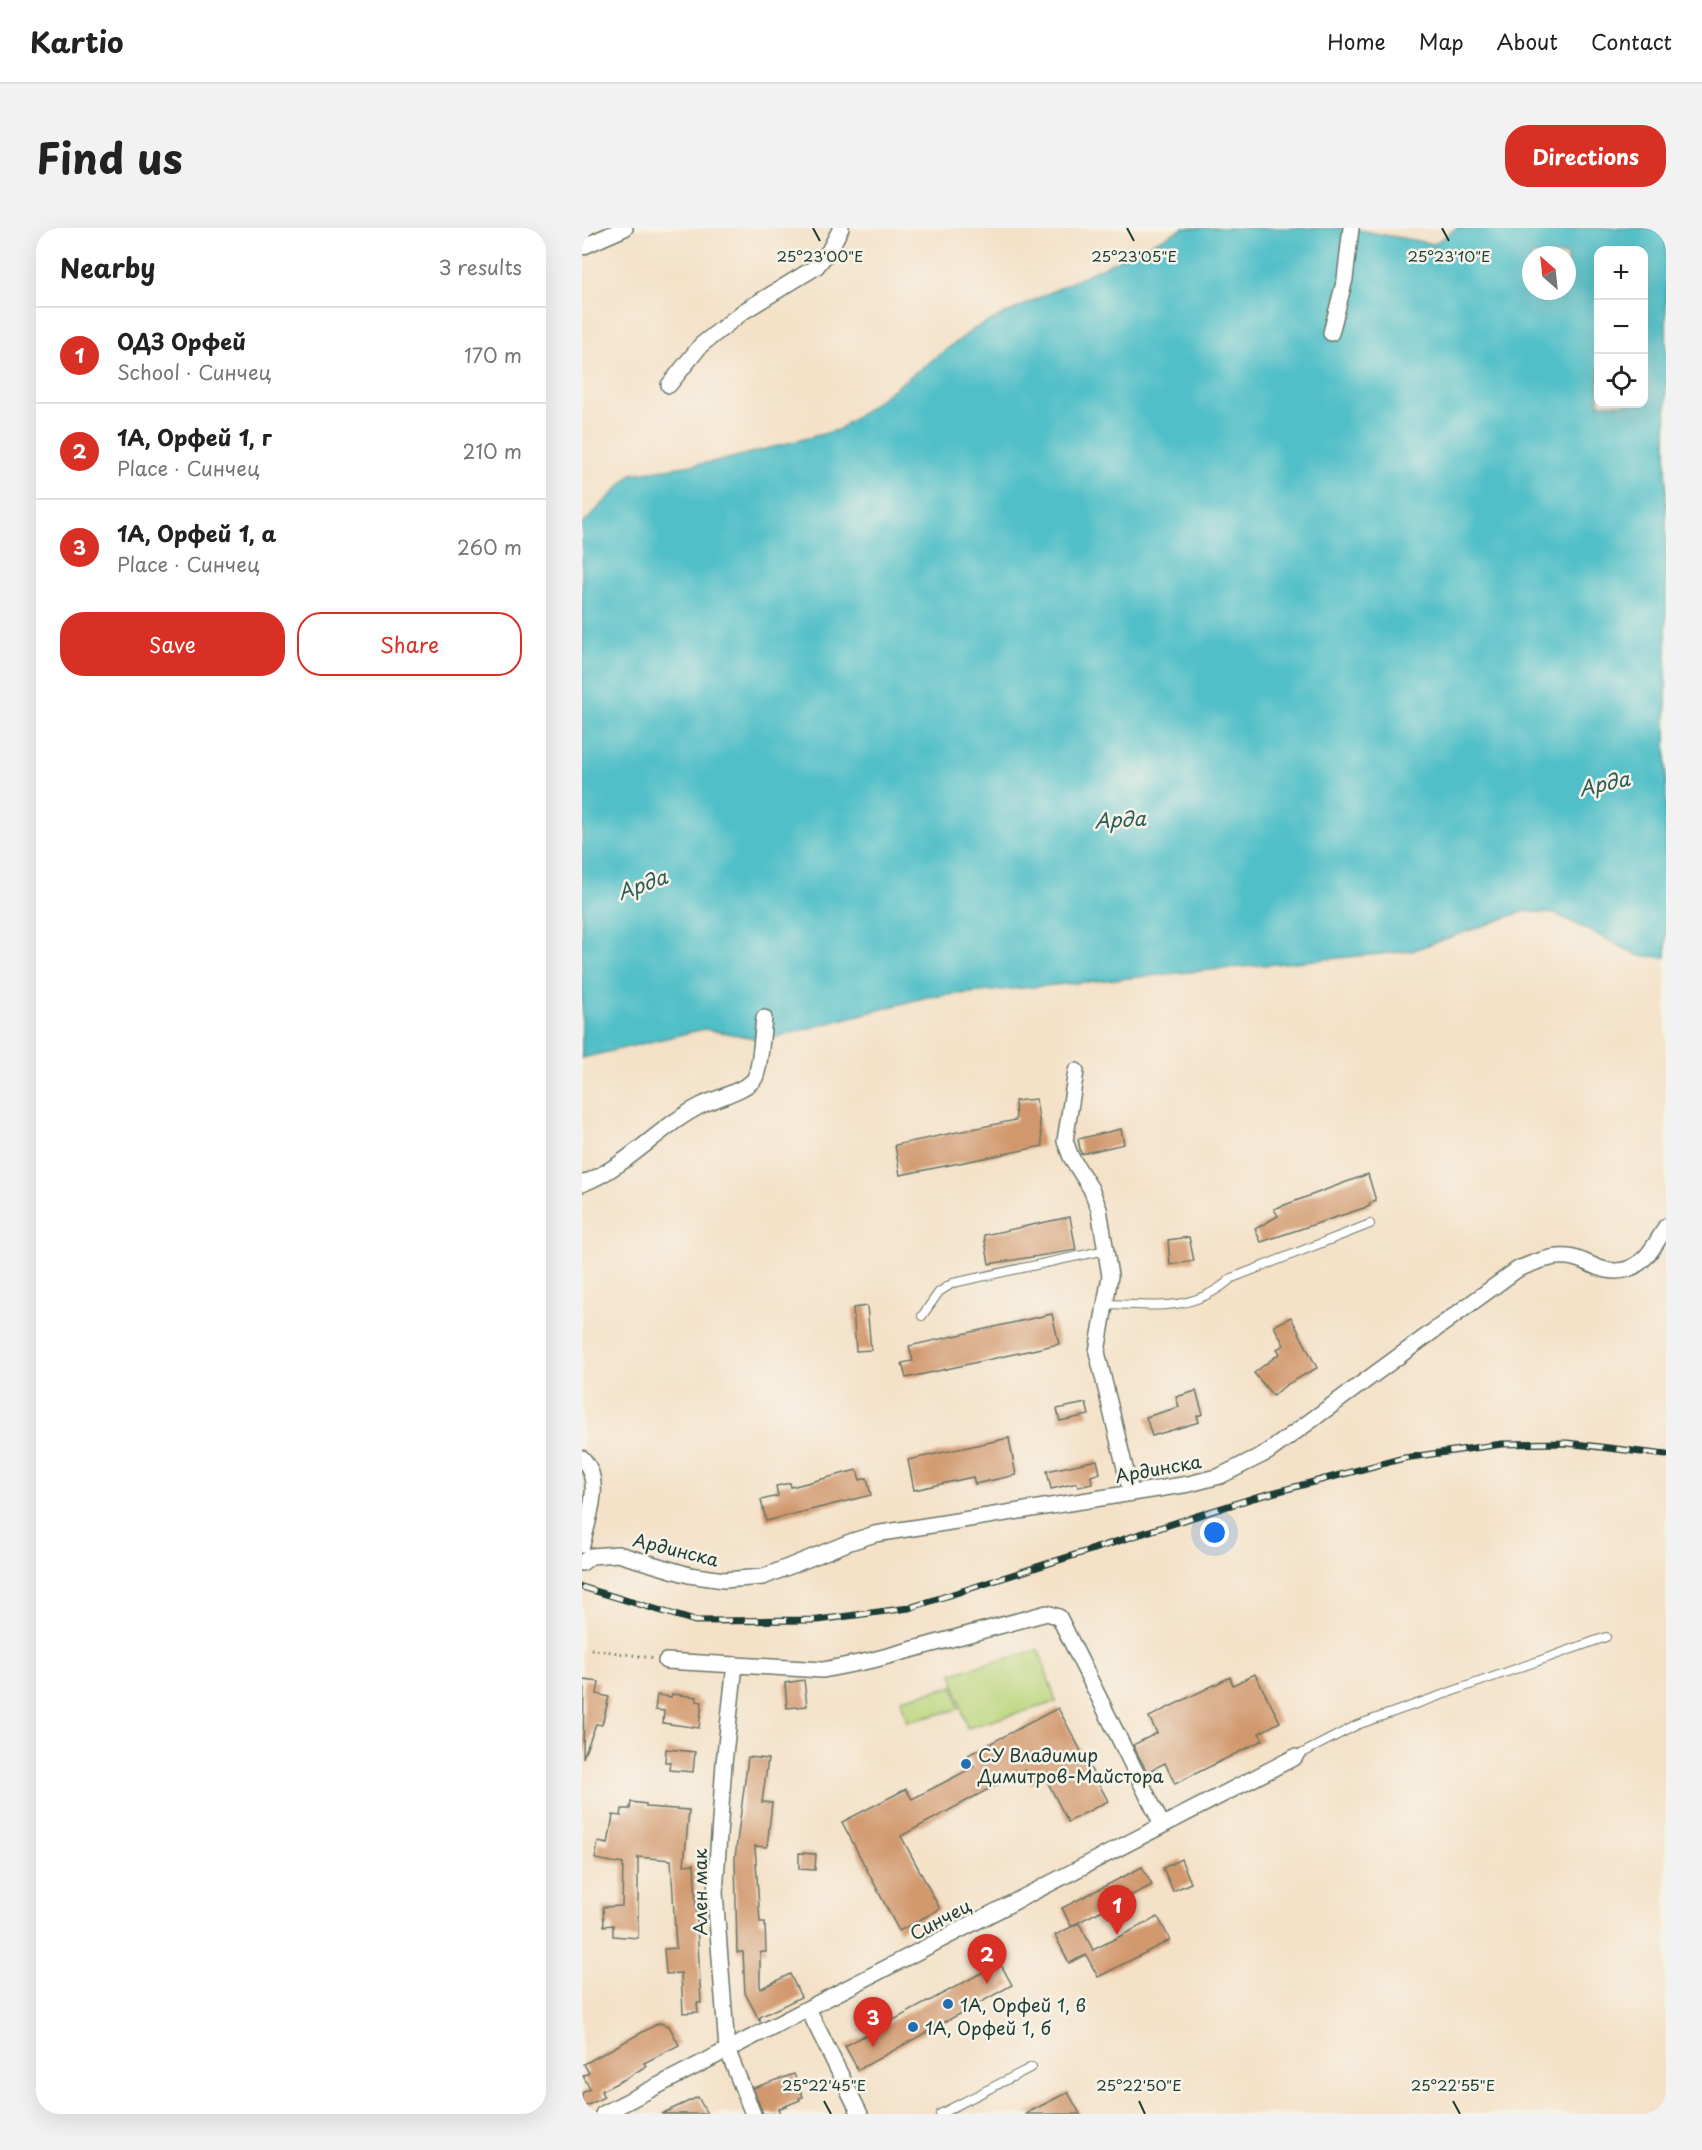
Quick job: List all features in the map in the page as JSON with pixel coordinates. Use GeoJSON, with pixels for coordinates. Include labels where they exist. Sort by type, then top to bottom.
{"type":"FeatureCollection","features":[{"type":"Feature","properties":{"kind":"street"},"geometry":{"type":"LineString","coordinates":[[582,247],[623,228]]}},
{"type":"Feature","properties":{"kind":"street"},"geometry":{"type":"LineString","coordinates":[[669,385],[701,345],[744,310],[816,267],[829,251],[841,228]]}},
{"type":"Feature","properties":{"kind":"street"},"geometry":{"type":"LineString","coordinates":[[1331,333],[1345,279],[1351,228]]}},
{"type":"Feature","properties":{"kind":"street"},"geometry":{"type":"LineString","coordinates":[[582,1184],[601,1178],[623,1164],[699,1107],[748,1085],[755,1077],[764,1018]]}},
{"type":"Feature","properties":{"kind":"street"},"geometry":{"type":"LineString","coordinates":[[1076,1071],[1065,1141],[1099,1209],[1110,1276],[1098,1334],[1097,1352],[1131,1493]]}},
{"type":"Feature","properties":{"kind":"street","name":"Ардинска"},"geometry":{"type":"LineString","coordinates":[[582,1563],[591,1556],[618,1554],[689,1575],[724,1580],[763,1577],[875,1534],[1131,1493],[1220,1476],[1261,1457],[1518,1269],[1545,1260],[1568,1257],[1611,1271],[1625,1272],[1644,1260],[1666,1226]]}},
{"type":"Feature","properties":{"kind":"street"},"geometry":{"type":"LineString","coordinates":[[582,1458],[593,1478],[592,1499],[582,1545]]}},
{"type":"Feature","properties":{"kind":"street"},"geometry":{"type":"LineString","coordinates":[[666,1660],[823,1670],[873,1660],[1047,1613],[1059,1617],[1162,1825]]}},
{"type":"Feature","properties":{"kind":"street","name":"Ален мак"},"geometry":{"type":"LineString","coordinates":[[735,1665],[723,1775],[715,1893],[727,2049],[753,2114]]}},
{"type":"Feature","properties":{"kind":"street","name":"Синчец"},"geometry":{"type":"LineString","coordinates":[[603,2114],[1295,1757]]}},
{"type":"Feature","properties":{"kind":"street"},"geometry":{"type":"LineString","coordinates":[[808,2009],[860,2114]]}},
{"type":"Feature","properties":{"kind":"lane"},"geometry":{"type":"LineString","coordinates":[[1106,1304],[1183,1305],[1218,1290],[1232,1278],[1371,1224]]}},
{"type":"Feature","properties":{"kind":"lane"},"geometry":{"type":"LineString","coordinates":[[922,1316],[939,1292],[954,1283],[1106,1250]]}},
{"type":"Feature","properties":{"kind":"lane"},"geometry":{"type":"LineString","coordinates":[[1295,1757],[1357,1725],[1606,1637]]}},
{"type":"Feature","properties":{"kind":"lane"},"geometry":{"type":"LineString","coordinates":[[940,2114],[1032,2067]]}},
{"type":"Feature","properties":{"kind":"path"},"geometry":{"type":"LineString","coordinates":[[591,1648],[666,1660]]}},
{"type":"Feature","properties":{"kind":"green space"},"geometry":{"type":"Polygon","coordinates":[[[1039,1650],[1056,1702],[967,1728],[952,1673],[1039,1650]]]}},
{"type":"Feature","properties":{"kind":"green space"},"geometry":{"type":"Polygon","coordinates":[[[954,1686],[959,1709],[907,1722],[901,1699],[954,1686]]]}},
{"type":"Feature","properties":{"kind":"water","name":"Арда"},"geometry":{"type":"Polygon","coordinates":[[[1184,228],[1348,228],[1434,244],[1457,228],[1666,228],[1666,957],[1640,956],[1556,914],[1525,911],[1411,951],[927,997],[765,1040],[704,1029],[582,1058],[582,525],[632,474],[720,461],[838,430],[974,329],[1184,228]]]}},
{"type":"Feature","properties":{"kind":"building"},"geometry":{"type":"Polygon","coordinates":[[[1036,1099],[1043,1146],[900,1175],[895,1145],[1016,1120],[1015,1101],[1036,1099]]]}},
{"type":"Feature","properties":{"kind":"building"},"geometry":{"type":"Polygon","coordinates":[[[1121,1129],[1124,1144],[1081,1154],[1078,1139],[1121,1129]]]}},
{"type":"Feature","properties":{"kind":"building"},"geometry":{"type":"Polygon","coordinates":[[[1368,1174],[1376,1201],[1369,1204],[1370,1206],[1261,1242],[1255,1229],[1278,1216],[1274,1209],[1368,1174]]]}},
{"type":"Feature","properties":{"kind":"building"},"geometry":{"type":"Polygon","coordinates":[[[1070,1217],[1076,1250],[989,1264],[984,1235],[1070,1217]]]}},
{"type":"Feature","properties":{"kind":"building"},"geometry":{"type":"Polygon","coordinates":[[[1189,1237],[1194,1261],[1170,1265],[1168,1240],[1189,1237]]]}},
{"type":"Feature","properties":{"kind":"building"},"geometry":{"type":"Polygon","coordinates":[[[867,1306],[871,1350],[856,1351],[853,1308],[867,1306]]]}},
{"type":"Feature","properties":{"kind":"building"},"geometry":{"type":"Polygon","coordinates":[[[1052,1314],[1059,1344],[906,1378],[902,1363],[913,1361],[909,1346],[1052,1314]]]}},
{"type":"Feature","properties":{"kind":"building"},"geometry":{"type":"Polygon","coordinates":[[[1291,1317],[1317,1368],[1286,1385],[1273,1396],[1254,1373],[1280,1353],[1277,1349],[1284,1345],[1274,1326],[1291,1317]]]}},
{"type":"Feature","properties":{"kind":"building"},"geometry":{"type":"Polygon","coordinates":[[[1196,1391],[1203,1414],[1197,1416],[1199,1422],[1152,1436],[1146,1417],[1179,1407],[1176,1397],[1196,1391]]]}},
{"type":"Feature","properties":{"kind":"building"},"geometry":{"type":"Polygon","coordinates":[[[1086,1403],[1089,1415],[1060,1421],[1057,1409],[1086,1403]]]}},
{"type":"Feature","properties":{"kind":"building"},"geometry":{"type":"Polygon","coordinates":[[[1009,1438],[1016,1475],[975,1484],[973,1477],[914,1490],[908,1460],[1009,1438]]]}},
{"type":"Feature","properties":{"kind":"building"},"geometry":{"type":"Polygon","coordinates":[[[1097,1460],[1100,1473],[1091,1476],[1092,1484],[1078,1487],[1077,1483],[1051,1489],[1047,1471],[1097,1460]]]}},
{"type":"Feature","properties":{"kind":"building"},"geometry":{"type":"Polygon","coordinates":[[[857,1470],[860,1480],[867,1478],[871,1495],[766,1521],[761,1500],[778,1496],[776,1486],[790,1483],[791,1487],[857,1470]]]}},
{"type":"Feature","properties":{"kind":"building"},"geometry":{"type":"Polygon","coordinates":[[[1255,1674],[1280,1722],[1259,1733],[1263,1740],[1175,1784],[1165,1763],[1147,1772],[1133,1745],[1157,1733],[1149,1717],[1230,1677],[1233,1685],[1255,1674]]]}},
{"type":"Feature","properties":{"kind":"building"},"geometry":{"type":"Polygon","coordinates":[[[584,1680],[599,1682],[597,1694],[609,1697],[602,1725],[596,1724],[583,1758],[584,1680]]]}},
{"type":"Feature","properties":{"kind":"building"},"geometry":{"type":"Polygon","coordinates":[[[804,1680],[807,1706],[787,1708],[785,1683],[804,1680]]]}},
{"type":"Feature","properties":{"kind":"building"},"geometry":{"type":"Polygon","coordinates":[[[672,1694],[697,1697],[696,1701],[702,1702],[699,1728],[663,1723],[664,1711],[655,1710],[657,1695],[671,1697],[672,1694]]]}},
{"type":"Feature","properties":{"kind":"building"},"geometry":{"type":"Polygon","coordinates":[[[1058,1708],[1108,1801],[1068,1822],[1045,1777],[1031,1784],[1024,1770],[901,1836],[940,1909],[899,1931],[842,1822],[906,1789],[912,1799],[974,1767],[968,1755],[1058,1708]]]}},
{"type":"Feature","properties":{"kind":"building"},"geometry":{"type":"Polygon","coordinates":[[[666,1749],[695,1752],[693,1772],[669,1770],[670,1762],[665,1762],[666,1749]]]}},
{"type":"Feature","properties":{"kind":"building"},"geometry":{"type":"Polygon","coordinates":[[[748,1757],[768,1759],[762,1802],[772,1803],[767,1847],[755,1846],[760,1922],[765,1922],[766,1952],[760,1952],[760,1989],[790,1974],[801,1997],[760,2017],[760,2022],[745,1993],[743,1952],[737,1952],[735,1858],[748,1757]]]}},
{"type":"Feature","properties":{"kind":"building"},"geometry":{"type":"Polygon","coordinates":[[[631,1802],[646,1804],[646,1807],[689,1810],[684,1865],[694,1864],[701,2003],[697,2003],[698,2012],[683,2013],[681,1973],[666,1974],[664,1949],[676,1948],[671,1860],[638,1857],[638,1938],[613,1936],[613,1925],[604,1926],[603,1907],[622,1906],[623,1864],[595,1859],[598,1842],[608,1844],[613,1815],[621,1816],[622,1809],[630,1809],[631,1802]]]}},
{"type":"Feature","properties":{"kind":"building"},"geometry":{"type":"Polygon","coordinates":[[[799,1853],[816,1854],[815,1870],[799,1869],[799,1853]]]}},
{"type":"Feature","properties":{"kind":"building"},"geometry":{"type":"Polygon","coordinates":[[[1181,1859],[1191,1883],[1173,1891],[1163,1868],[1181,1859]]]}},
{"type":"Feature","properties":{"kind":"building"},"geometry":{"type":"Polygon","coordinates":[[[1142,1867],[1152,1885],[1071,1926],[1062,1908],[1142,1867]]]}},
{"type":"Feature","properties":{"kind":"building"},"geometry":{"type":"Polygon","coordinates":[[[1158,1917],[1170,1940],[1098,1977],[1086,1955],[1069,1963],[1055,1935],[1079,1923],[1093,1950],[1158,1917]]]}},
{"type":"Feature","properties":{"kind":"building"},"geometry":{"type":"Polygon","coordinates":[[[1000,1963],[1012,1985],[858,2070],[845,2046],[1000,1963]]]}},
{"type":"Feature","properties":{"kind":"building"},"geometry":{"type":"Polygon","coordinates":[[[659,2023],[669,2026],[679,2045],[644,2063],[646,2066],[601,2091],[604,2097],[582,2108],[582,2093],[590,2089],[583,2076],[589,2073],[584,2064],[659,2023]]]}},
{"type":"Feature","properties":{"kind":"building"},"geometry":{"type":"Polygon","coordinates":[[[794,2074],[803,2097],[778,2109],[780,2114],[763,2114],[753,2088],[794,2074]]]}},
{"type":"Feature","properties":{"kind":"building"},"geometry":{"type":"Polygon","coordinates":[[[1068,2092],[1080,2114],[1025,2114],[1068,2092]]]}},
{"type":"Feature","properties":{"kind":"building"},"geometry":{"type":"Polygon","coordinates":[[[698,2097],[707,2114],[661,2114],[698,2097]]]}},
{"type":"Feature","properties":{"kind":"railway"},"geometry":{"type":"LineString","coordinates":[[582,1587],[695,1621],[818,1620],[909,1608],[1253,1498],[1404,1458],[1502,1444],[1567,1443],[1666,1455]]}},
{"type":"Feature","properties":{"kind":"place","name":"СУ Владимир Димитров-Майстора"},"geometry":{"type":"Point","coordinates":[966,1764]}},
{"type":"Feature","properties":{"kind":"place","name":"ОДЗ Орфей"},"geometry":{"type":"Point","coordinates":[1117,1935]}},
{"type":"Feature","properties":{"kind":"place","name":"1А, Орфей 1, г"},"geometry":{"type":"Point","coordinates":[987,1984]}},
{"type":"Feature","properties":{"kind":"place","name":"1А, Орфей 1, в"},"geometry":{"type":"Point","coordinates":[948,2004]}},
{"type":"Feature","properties":{"kind":"place","name":"1А, Орфей 1, б"},"geometry":{"type":"Point","coordinates":[913,2027]}},
{"type":"Feature","properties":{"kind":"place","name":"1А, Орфей 1, а"},"geometry":{"type":"Point","coordinates":[873,2047]}}]}
